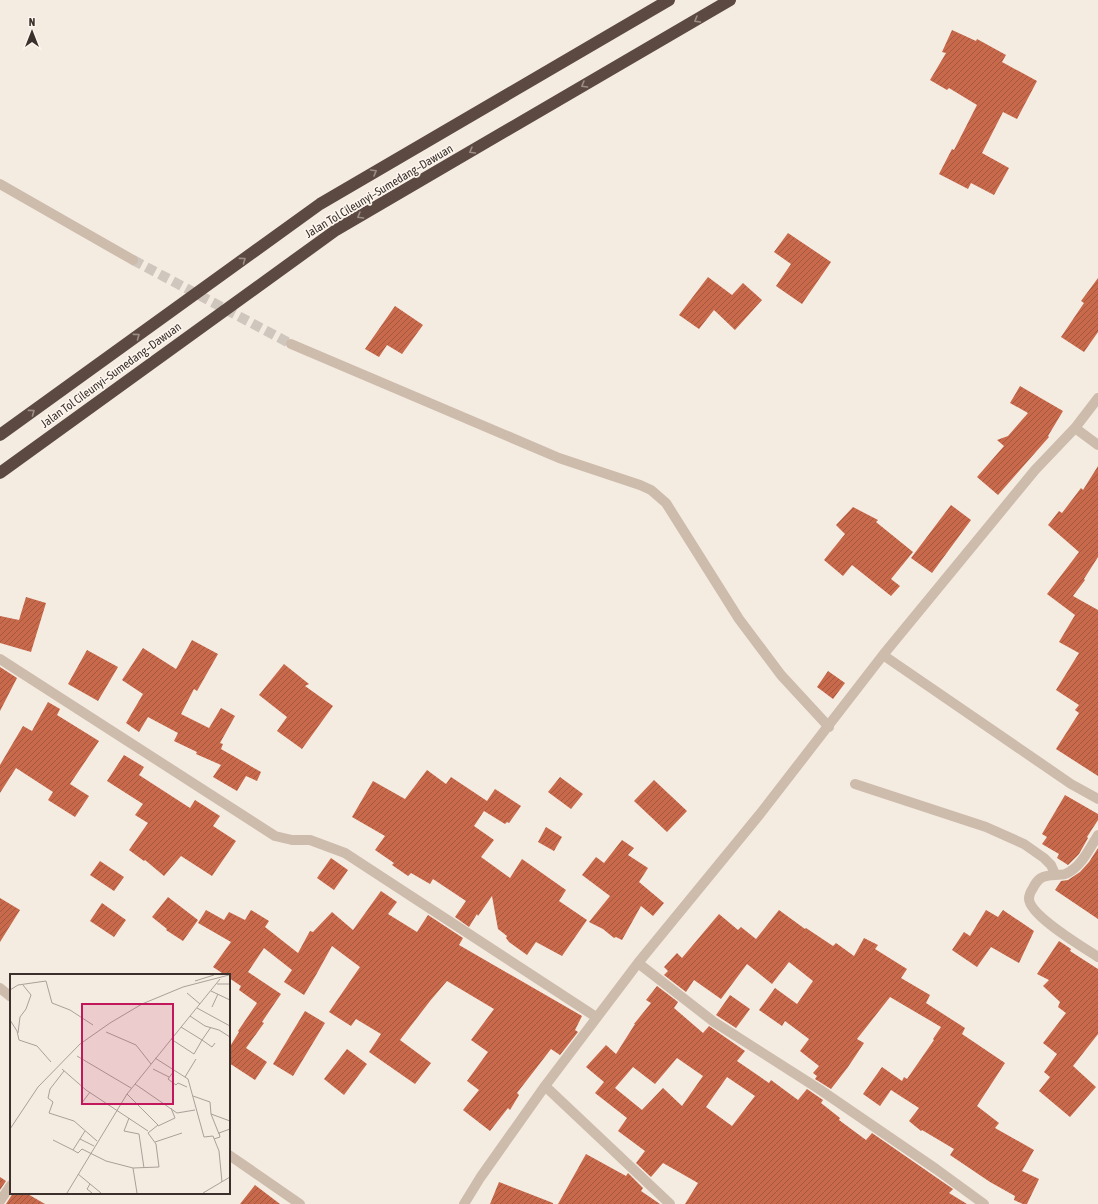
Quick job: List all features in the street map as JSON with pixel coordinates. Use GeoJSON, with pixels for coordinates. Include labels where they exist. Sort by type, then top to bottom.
{"type":"FeatureCollection","features":[{"type":"Feature","properties":{"kind":"highway","name":"Jalan Tol Cileunyi–Sumedang–Dawuan"},"geometry":{"type":"LineString","coordinates":[[0,434],[320,204],[669,0]]}},
{"type":"Feature","properties":{"kind":"highway","name":"Jalan Tol Cileunyi–Sumedang–Dawuan"},"geometry":{"type":"LineString","coordinates":[[0,473],[336,230],[730,0]]}},
{"type":"Feature","properties":{"kind":"street"},"geometry":{"type":"LineString","coordinates":[[0,184],[133,260]]}},
{"type":"Feature","properties":{"kind":"street"},"geometry":{"type":"LineString","coordinates":[[291,344],[559,458],[651,490],[666,503],[739,619],[781,675],[828,727]]}},
{"type":"Feature","properties":{"kind":"street"},"geometry":{"type":"LineString","coordinates":[[464,1204],[480,1178],[545,1086],[638,963],[760,814],[883,655],[1034,470],[1075,428],[1098,398]]}},
{"type":"Feature","properties":{"kind":"street"},"geometry":{"type":"LineString","coordinates":[[1075,428],[1098,445]]}},
{"type":"Feature","properties":{"kind":"street"},"geometry":{"type":"LineString","coordinates":[[883,655],[1071,784],[1098,799]]}},
{"type":"Feature","properties":{"kind":"street"},"geometry":{"type":"LineString","coordinates":[[0,659],[275,836],[292,840],[310,840],[345,853],[596,1017]]}},
{"type":"Feature","properties":{"kind":"street"},"geometry":{"type":"LineString","coordinates":[[855,784],[986,827],[1024,844],[1044,858],[1051,865],[1055,874]]}},
{"type":"Feature","properties":{"kind":"street"},"geometry":{"type":"LineString","coordinates":[[1098,835],[1082,860],[1072,870],[1064,874],[1055,874],[1040,879],[1030,893],[1029,898],[1034,909],[1056,930],[1098,957]]}},
{"type":"Feature","properties":{"kind":"street"},"geometry":{"type":"LineString","coordinates":[[638,963],[714,1022],[819,1089],[929,1164],[984,1204]]}},
{"type":"Feature","properties":{"kind":"street"},"geometry":{"type":"LineString","coordinates":[[0,988],[10,996]]}},
{"type":"Feature","properties":{"kind":"street"},"geometry":{"type":"LineString","coordinates":[[545,1086],[670,1204]]}},
{"type":"Feature","properties":{"kind":"street"},"geometry":{"type":"LineString","coordinates":[[230,1156],[300,1204]]}},
{"type":"Feature","properties":{"kind":"street"},"geometry":{"type":"LineString","coordinates":[[0,1201],[10,1186]]}},
{"type":"Feature","properties":{"kind":"building"},"geometry":{"type":"Polygon","coordinates":[[[952,30],[976,41],[977,39],[1006,55],[1002,62],[1037,81],[1017,119],[1003,112],[982,153],[1009,168],[994,195],[971,183],[968,189],[939,174],[952,149],[954,150],[977,105],[949,88],[947,90],[930,80],[946,53],[942,52],[952,30]]]}},
{"type":"Feature","properties":{"kind":"building"},"geometry":{"type":"Polygon","coordinates":[[[788,233],[831,262],[802,304],[776,286],[791,264],[774,252],[788,233]]]}},
{"type":"Feature","properties":{"kind":"building"},"geometry":{"type":"Polygon","coordinates":[[[708,277],[732,295],[743,283],[762,300],[735,330],[714,310],[699,329],[679,315],[708,277]]]}},
{"type":"Feature","properties":{"kind":"building"},"geometry":{"type":"Polygon","coordinates":[[[1098,278],[1098,332],[1084,352],[1061,337],[1084,303],[1081,301],[1098,278]]]}},
{"type":"Feature","properties":{"kind":"building"},"geometry":{"type":"Polygon","coordinates":[[[395,306],[423,325],[402,354],[387,345],[379,357],[365,349],[395,306]]]}},
{"type":"Feature","properties":{"kind":"building"},"geometry":{"type":"Polygon","coordinates":[[[1020,386],[1063,411],[1048,436],[1049,437],[998,495],[977,477],[1004,446],[997,440],[1008,436],[1028,413],[1010,403],[1020,386]]]}},
{"type":"Feature","properties":{"kind":"building"},"geometry":{"type":"Polygon","coordinates":[[[1098,466],[1098,557],[1084,579],[1085,580],[1073,596],[1098,610],[1098,776],[1056,749],[1079,713],[1075,710],[1079,705],[1056,690],[1079,653],[1059,642],[1075,615],[1047,594],[1079,552],[1048,525],[1059,511],[1062,513],[1081,488],[1083,490],[1098,466]]]}},
{"type":"Feature","properties":{"kind":"building"},"geometry":{"type":"Polygon","coordinates":[[[951,505],[971,520],[932,573],[911,558],[951,505]]]}},
{"type":"Feature","properties":{"kind":"building"},"geometry":{"type":"Polygon","coordinates":[[[853,507],[878,520],[876,522],[913,552],[891,579],[900,586],[891,596],[852,565],[843,576],[824,560],[845,534],[836,525],[853,507]]]}},
{"type":"Feature","properties":{"kind":"building"},"geometry":{"type":"Polygon","coordinates":[[[26,597],[46,603],[31,652],[0,643],[0,616],[19,620],[26,597]]]}},
{"type":"Feature","properties":{"kind":"building"},"geometry":{"type":"Polygon","coordinates":[[[192,640],[218,654],[197,691],[194,689],[181,714],[209,728],[221,708],[235,716],[220,743],[223,744],[221,749],[261,772],[257,781],[246,776],[237,791],[213,777],[221,765],[196,754],[197,752],[174,741],[178,733],[148,717],[139,732],[126,723],[143,694],[122,680],[143,648],[176,669],[192,640]]]}},
{"type":"Feature","properties":{"kind":"building"},"geometry":{"type":"Polygon","coordinates":[[[87,650],[118,667],[98,701],[68,684],[87,650]]]}},
{"type":"Feature","properties":{"kind":"building"},"geometry":{"type":"Polygon","coordinates":[[[284,664],[309,684],[305,686],[333,706],[302,749],[277,731],[287,717],[259,695],[284,664]]]}},
{"type":"Feature","properties":{"kind":"building"},"geometry":{"type":"Polygon","coordinates":[[[0,667],[17,678],[0,711],[0,667]]]}},
{"type":"Feature","properties":{"kind":"building"},"geometry":{"type":"Polygon","coordinates":[[[828,671],[845,683],[833,699],[817,687],[828,671]]]}},
{"type":"Feature","properties":{"kind":"building"},"geometry":{"type":"Polygon","coordinates":[[[48,702],[60,709],[57,715],[99,741],[70,784],[89,796],[75,817],[48,800],[53,792],[16,768],[0,793],[0,765],[23,726],[32,731],[48,702]]]}},
{"type":"Feature","properties":{"kind":"building"},"geometry":{"type":"Polygon","coordinates":[[[124,755],[144,767],[139,775],[190,808],[195,800],[220,816],[213,826],[236,841],[212,876],[181,856],[164,876],[145,860],[144,861],[129,850],[148,823],[135,815],[143,804],[107,781],[124,755]]]}},
{"type":"Feature","properties":{"kind":"building"},"geometry":{"type":"Polygon","coordinates":[[[427,770],[446,784],[451,777],[487,801],[495,789],[521,806],[509,823],[507,822],[505,824],[484,811],[474,826],[494,840],[481,857],[510,878],[522,859],[566,890],[559,901],[587,920],[562,956],[536,942],[527,955],[509,942],[506,938],[507,936],[498,929],[492,896],[478,916],[477,914],[469,927],[455,917],[466,901],[433,879],[430,884],[411,873],[408,876],[392,865],[394,863],[375,850],[385,836],[352,817],[373,781],[405,799],[427,770]]]}},
{"type":"Feature","properties":{"kind":"building"},"geometry":{"type":"Polygon","coordinates":[[[560,777],[583,794],[571,809],[548,792],[560,777]]]}},
{"type":"Feature","properties":{"kind":"building"},"geometry":{"type":"Polygon","coordinates":[[[654,780],[687,811],[667,832],[634,801],[654,780]]]}},
{"type":"Feature","properties":{"kind":"building"},"geometry":{"type":"Polygon","coordinates":[[[1065,795],[1098,814],[1098,820],[1087,837],[1088,838],[1079,854],[1068,865],[1057,858],[1059,854],[1042,844],[1047,837],[1042,834],[1065,795]]]}},
{"type":"Feature","properties":{"kind":"building"},"geometry":{"type":"Polygon","coordinates":[[[546,827],[562,837],[554,851],[538,842],[546,827]]]}},
{"type":"Feature","properties":{"kind":"building"},"geometry":{"type":"Polygon","coordinates":[[[622,840],[634,848],[628,855],[648,868],[639,882],[664,903],[653,916],[641,906],[622,940],[616,937],[614,938],[603,929],[589,922],[610,896],[582,875],[596,857],[604,863],[622,840]]]}},
{"type":"Feature","properties":{"kind":"building"},"geometry":{"type":"Polygon","coordinates":[[[1098,848],[1098,919],[1055,890],[1061,881],[1068,880],[1080,872],[1098,848]]]}},
{"type":"Feature","properties":{"kind":"building"},"geometry":{"type":"Polygon","coordinates":[[[331,858],[348,870],[334,890],[317,878],[331,858]]]}},
{"type":"Feature","properties":{"kind":"building"},"geometry":{"type":"Polygon","coordinates":[[[100,861],[124,877],[114,891],[90,875],[100,861]]]}},
{"type":"Feature","properties":{"kind":"building"},"geometry":{"type":"Polygon","coordinates":[[[381,891],[397,902],[388,914],[417,932],[428,915],[463,938],[459,945],[582,1016],[575,1030],[578,1032],[560,1055],[551,1049],[517,1093],[519,1095],[510,1110],[508,1108],[490,1131],[463,1110],[479,1090],[467,1081],[488,1052],[471,1040],[494,1009],[447,981],[400,1040],[431,1063],[415,1084],[369,1052],[381,1034],[356,1019],[351,1026],[329,1012],[360,967],[332,946],[304,995],[284,982],[292,970],[264,948],[248,972],[281,994],[262,1022],[264,1023],[246,1048],[267,1062],[255,1080],[230,1064],[230,1046],[239,1032],[238,1031],[257,1003],[239,990],[241,986],[230,979],[230,974],[224,974],[213,967],[231,942],[198,923],[206,910],[224,920],[229,912],[245,920],[251,910],[269,921],[265,927],[298,953],[310,931],[313,932],[332,912],[353,930],[381,891]]]}},
{"type":"Feature","properties":{"kind":"building"},"geometry":{"type":"Polygon","coordinates":[[[168,897],[198,920],[183,941],[166,930],[167,929],[152,917],[168,897]]]}},
{"type":"Feature","properties":{"kind":"building"},"geometry":{"type":"Polygon","coordinates":[[[0,898],[20,910],[0,942],[0,898]]]}},
{"type":"Feature","properties":{"kind":"building"},"geometry":{"type":"Polygon","coordinates":[[[102,903],[126,920],[114,937],[90,921],[102,903]]]}},
{"type":"Feature","properties":{"kind":"building"},"geometry":{"type":"Polygon","coordinates":[[[779,910],[805,929],[806,928],[833,946],[836,943],[854,956],[864,938],[878,945],[875,949],[907,969],[901,978],[930,995],[926,1003],[965,1028],[962,1034],[1005,1063],[977,1106],[999,1123],[995,1128],[1034,1150],[1022,1171],[1039,1179],[1027,1204],[1014,1200],[1015,1196],[990,1182],[950,1155],[954,1149],[922,1130],[921,1131],[909,1121],[919,1108],[891,1090],[880,1106],[863,1094],[882,1067],[902,1081],[904,1077],[907,1079],[934,1040],[933,1039],[941,1027],[890,997],[857,1039],[864,1043],[831,1089],[815,1079],[817,1076],[813,1073],[819,1066],[800,1051],[809,1039],[785,1021],[782,1026],[759,1010],[775,988],[797,1004],[813,981],[789,962],[772,984],[747,964],[721,999],[694,980],[686,992],[664,975],[668,971],[664,967],[677,953],[682,958],[719,914],[738,930],[741,927],[756,939],[779,910]]]}},
{"type":"Feature","properties":{"kind":"building"},"geometry":{"type":"Polygon","coordinates":[[[986,910],[998,917],[1003,910],[1034,931],[1019,963],[991,947],[977,967],[952,950],[964,932],[970,936],[986,910]]]}},
{"type":"Feature","properties":{"kind":"building"},"geometry":{"type":"Polygon","coordinates":[[[1059,941],[1071,949],[1070,951],[1098,969],[1098,1034],[1073,1066],[1096,1087],[1070,1117],[1039,1091],[1050,1077],[1044,1072],[1057,1054],[1043,1043],[1066,1013],[1058,1007],[1060,1002],[1043,986],[1049,980],[1037,974],[1059,941]]]}},
{"type":"Feature","properties":{"kind":"building"},"geometry":{"type":"Polygon","coordinates":[[[657,986],[678,1002],[674,1008],[703,1033],[709,1026],[745,1051],[737,1061],[769,1083],[771,1080],[798,1100],[807,1089],[823,1100],[821,1103],[840,1118],[839,1120],[866,1140],[872,1133],[953,1189],[949,1193],[967,1204],[685,1204],[698,1183],[663,1163],[651,1177],[636,1163],[645,1151],[618,1131],[627,1118],[595,1093],[604,1082],[586,1067],[606,1045],[616,1054],[634,1024],[651,1003],[646,1000],[657,986]],[[677,1058],[655,1084],[633,1067],[615,1088],[642,1110],[663,1088],[682,1106],[703,1076],[677,1058]],[[727,1077],[706,1107],[732,1126],[755,1096],[727,1077]]]}},
{"type":"Feature","properties":{"kind":"building"},"geometry":{"type":"Polygon","coordinates":[[[730,995],[750,1009],[736,1028],[716,1015],[730,995]]]}},
{"type":"Feature","properties":{"kind":"building"},"geometry":{"type":"Polygon","coordinates":[[[305,1011],[325,1023],[293,1076],[273,1064],[305,1011]]]}},
{"type":"Feature","properties":{"kind":"building"},"geometry":{"type":"Polygon","coordinates":[[[347,1049],[367,1064],[344,1095],[324,1079],[347,1049]]]}},
{"type":"Feature","properties":{"kind":"building"},"geometry":{"type":"Polygon","coordinates":[[[586,1154],[626,1176],[628,1173],[643,1188],[641,1191],[660,1204],[558,1204],[586,1154]]]}},
{"type":"Feature","properties":{"kind":"building"},"geometry":{"type":"Polygon","coordinates":[[[0,1177],[6,1181],[0,1190],[0,1177]]]}},
{"type":"Feature","properties":{"kind":"building"},"geometry":{"type":"Polygon","coordinates":[[[499,1182],[553,1203],[553,1204],[490,1204],[499,1182]]]}},
{"type":"Feature","properties":{"kind":"building"},"geometry":{"type":"Polygon","coordinates":[[[255,1185],[280,1204],[240,1204],[255,1185]]]}},
{"type":"Feature","properties":{"kind":"building"},"geometry":{"type":"Polygon","coordinates":[[[12,1194],[28,1194],[45,1204],[6,1204],[12,1194]]]}},
{"type":"Feature","properties":{"kind":"tunnel"},"geometry":{"type":"LineString","coordinates":[[133,260],[291,344]]}}]}
